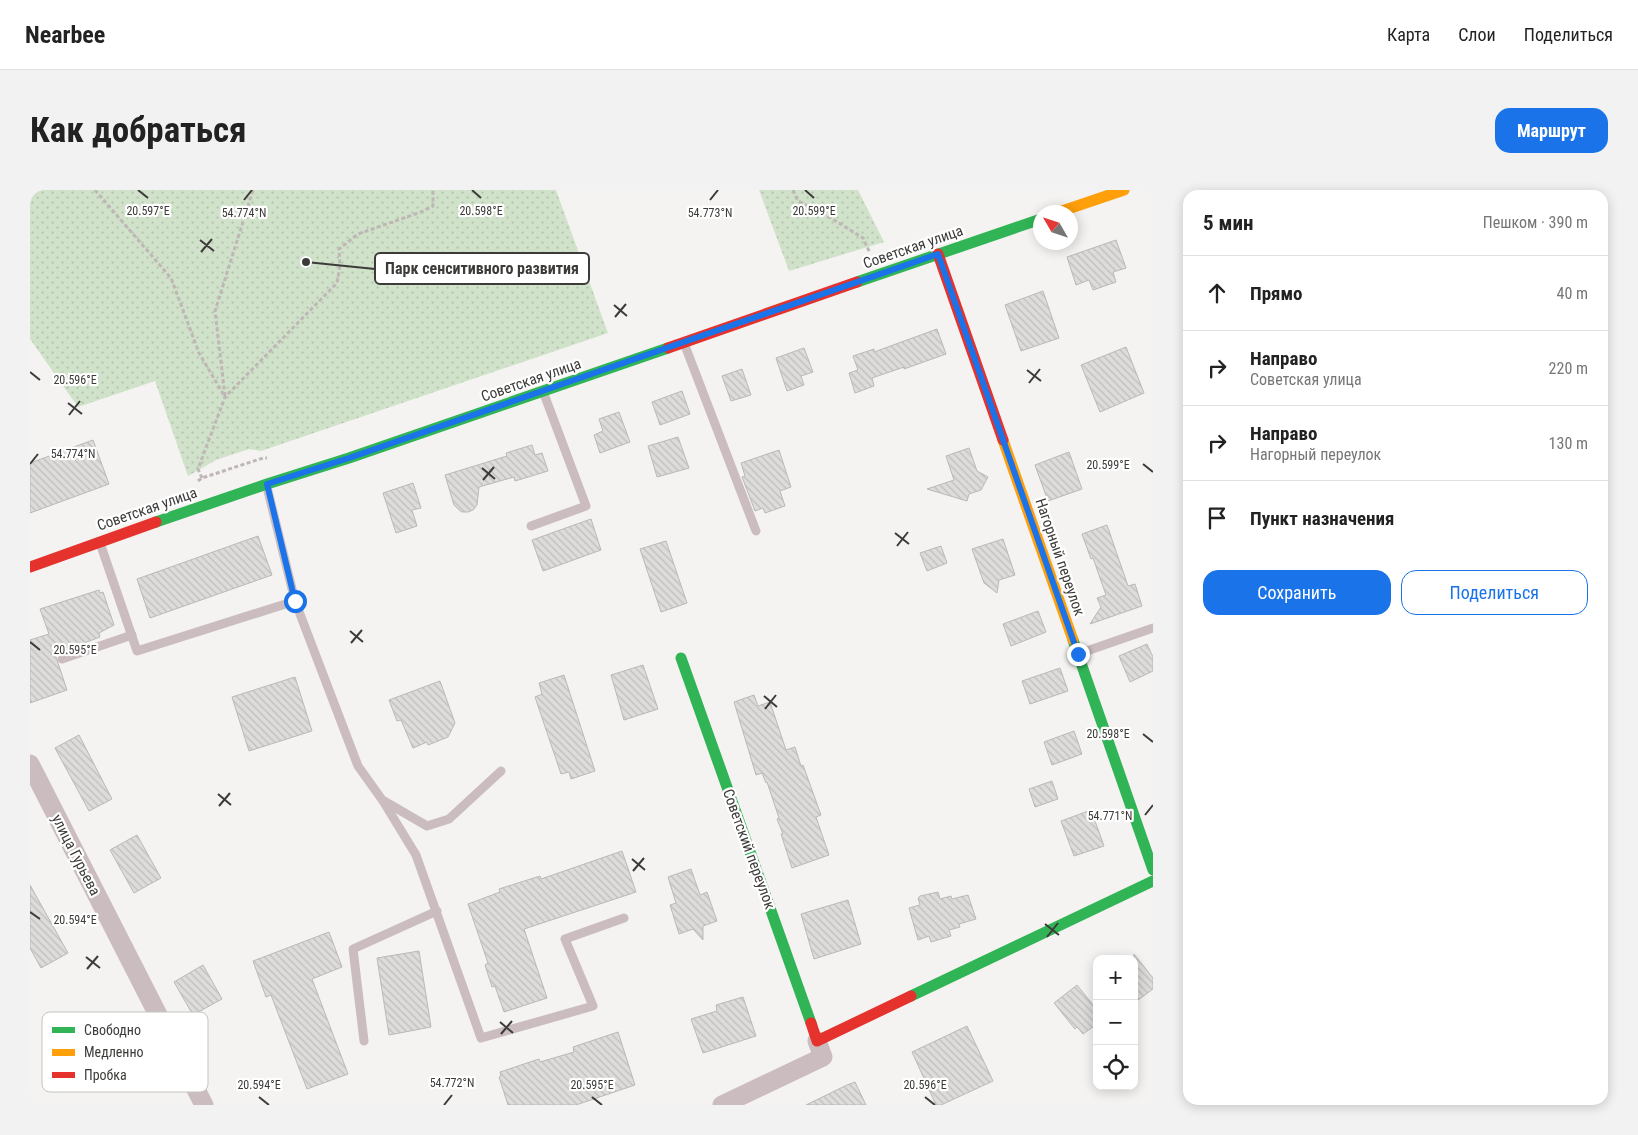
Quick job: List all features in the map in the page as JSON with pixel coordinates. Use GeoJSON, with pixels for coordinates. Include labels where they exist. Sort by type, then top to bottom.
{"type":"FeatureCollection","features":[{"type":"Feature","properties":{"kind":"street"},"geometry":{"type":"LineString","coordinates":[[1078,206],[1124,190]]}},
{"type":"Feature","properties":{"kind":"street","name":"Советская улица"},"geometry":{"type":"LineString","coordinates":[[30,567],[1033,221]]}},
{"type":"Feature","properties":{"kind":"street","name":"Нагорный переулок"},"geometry":{"type":"LineString","coordinates":[[938,254],[1153,870]]}},
{"type":"Feature","properties":{"kind":"street","name":"Советский переулок"},"geometry":{"type":"LineString","coordinates":[[681,658],[823,1057],[722,1105]]}},
{"type":"Feature","properties":{"kind":"street","name":"улица Гурьева"},"geometry":{"type":"LineString","coordinates":[[30,764],[157,1012]]}},
{"type":"Feature","properties":{"kind":"street"},"geometry":{"type":"LineString","coordinates":[[817,1041],[1153,881]]}},
{"type":"Feature","properties":{"kind":"street","name":"улица Гурьева"},"geometry":{"type":"LineString","coordinates":[[197,1092],[204,1105]]}},
{"type":"Feature","properties":{"kind":"lane"},"geometry":{"type":"LineString","coordinates":[[684,343],[756,531]]}},
{"type":"Feature","properties":{"kind":"lane"},"geometry":{"type":"LineString","coordinates":[[531,526],[586,506],[543,391]]}},
{"type":"Feature","properties":{"kind":"lane"},"geometry":{"type":"LineString","coordinates":[[267,484],[295,601],[358,766],[383,801],[416,855],[481,1038],[593,1006],[565,940],[624,918]]}},
{"type":"Feature","properties":{"kind":"lane"},"geometry":{"type":"LineString","coordinates":[[99,542],[137,651],[295,601]]}},
{"type":"Feature","properties":{"kind":"lane"},"geometry":{"type":"LineString","coordinates":[[1078,654],[1153,628]]}},
{"type":"Feature","properties":{"kind":"lane"},"geometry":{"type":"LineString","coordinates":[[62,659],[132,636]]}},
{"type":"Feature","properties":{"kind":"lane"},"geometry":{"type":"LineString","coordinates":[[383,801],[427,826],[449,819],[502,771]]}},
{"type":"Feature","properties":{"kind":"lane"},"geometry":{"type":"LineString","coordinates":[[364,1041],[353,949],[436,910]]}},
{"type":"Feature","properties":{"kind":"path"},"geometry":{"type":"LineString","coordinates":[[96,190],[171,278],[198,353],[225,397]]}},
{"type":"Feature","properties":{"kind":"path"},"geometry":{"type":"LineString","coordinates":[[225,397],[215,311],[253,190]]}},
{"type":"Feature","properties":{"kind":"path"},"geometry":{"type":"LineString","coordinates":[[202,478],[198,469],[225,397],[337,283],[340,266],[339,249],[358,234],[433,206],[433,190]]}},
{"type":"Feature","properties":{"kind":"path"},"geometry":{"type":"LineString","coordinates":[[793,190],[798,201],[826,215],[863,238],[874,260]]}},
{"type":"Feature","properties":{"kind":"green space"},"geometry":{"type":"Polygon","coordinates":[[[30,190],[556,190],[608,333],[261,451],[249,449],[216,460],[188,476],[155,381],[78,407],[30,339],[30,190]]]}},
{"type":"Feature","properties":{"kind":"green space"},"geometry":{"type":"Polygon","coordinates":[[[759,190],[858,190],[884,242],[789,271],[759,190]]]}},
{"type":"Feature","properties":{"kind":"building"},"geometry":{"type":"Polygon","coordinates":[[[1116,240],[1126,268],[1113,272],[1116,282],[1093,290],[1089,280],[1076,285],[1067,257],[1116,240]]]}},
{"type":"Feature","properties":{"kind":"building"},"geometry":{"type":"Polygon","coordinates":[[[1043,291],[1059,338],[1021,351],[1005,305],[1043,291]]]}},
{"type":"Feature","properties":{"kind":"building"},"geometry":{"type":"Polygon","coordinates":[[[937,329],[946,354],[872,378],[874,386],[855,393],[849,373],[858,370],[853,356],[874,349],[874,352],[937,329]]]}},
{"type":"Feature","properties":{"kind":"building"},"geometry":{"type":"Polygon","coordinates":[[[1126,347],[1144,393],[1100,412],[1081,365],[1126,347]]]}},
{"type":"Feature","properties":{"kind":"building"},"geometry":{"type":"Polygon","coordinates":[[[804,348],[813,372],[801,376],[804,385],[787,391],[776,358],[804,348]]]}},
{"type":"Feature","properties":{"kind":"building"},"geometry":{"type":"Polygon","coordinates":[[[742,369],[751,395],[731,401],[722,376],[742,369]]]}},
{"type":"Feature","properties":{"kind":"building"},"geometry":{"type":"Polygon","coordinates":[[[682,391],[690,414],[660,425],[652,402],[682,391]]]}},
{"type":"Feature","properties":{"kind":"building"},"geometry":{"type":"Polygon","coordinates":[[[619,412],[630,442],[600,453],[594,435],[603,431],[599,419],[619,412]]]}},
{"type":"Feature","properties":{"kind":"building"},"geometry":{"type":"Polygon","coordinates":[[[678,437],[689,468],[657,477],[648,446],[678,437]]]}},
{"type":"Feature","properties":{"kind":"building"},"geometry":{"type":"Polygon","coordinates":[[[93,440],[109,484],[30,513],[30,463],[93,440]]]}},
{"type":"Feature","properties":{"kind":"building"},"geometry":{"type":"Polygon","coordinates":[[[532,445],[535,455],[542,453],[548,471],[515,481],[514,477],[479,487],[477,505],[468,512],[462,512],[454,505],[445,475],[507,456],[506,453],[532,445]]]}},
{"type":"Feature","properties":{"kind":"building"},"geometry":{"type":"Polygon","coordinates":[[[969,448],[977,471],[988,477],[981,490],[969,494],[967,501],[927,489],[954,480],[946,456],[969,448]]]}},
{"type":"Feature","properties":{"kind":"building"},"geometry":{"type":"Polygon","coordinates":[[[779,450],[791,487],[780,491],[785,506],[765,513],[763,508],[755,511],[742,477],[745,476],[741,463],[779,450]]]}},
{"type":"Feature","properties":{"kind":"building"},"geometry":{"type":"Polygon","coordinates":[[[1069,452],[1082,489],[1048,501],[1035,465],[1069,452]]]}},
{"type":"Feature","properties":{"kind":"building"},"geometry":{"type":"Polygon","coordinates":[[[413,483],[421,508],[412,510],[417,526],[396,533],[383,493],[413,483]]]}},
{"type":"Feature","properties":{"kind":"building"},"geometry":{"type":"Polygon","coordinates":[[[591,519],[601,550],[543,571],[532,540],[591,519]]]}},
{"type":"Feature","properties":{"kind":"building"},"geometry":{"type":"Polygon","coordinates":[[[1107,525],[1128,586],[1135,584],[1142,606],[1090,624],[1101,607],[1097,598],[1106,595],[1082,534],[1107,525]]]}},
{"type":"Feature","properties":{"kind":"building"},"geometry":{"type":"Polygon","coordinates":[[[258,536],[272,575],[150,618],[137,579],[258,536]]]}},
{"type":"Feature","properties":{"kind":"building"},"geometry":{"type":"Polygon","coordinates":[[[1003,539],[1015,575],[999,580],[997,593],[984,583],[972,549],[1003,539]]]}},
{"type":"Feature","properties":{"kind":"building"},"geometry":{"type":"Polygon","coordinates":[[[666,541],[687,603],[661,612],[640,549],[666,541]]]}},
{"type":"Feature","properties":{"kind":"building"},"geometry":{"type":"Polygon","coordinates":[[[941,546],[947,563],[927,571],[920,553],[941,546]]]}},
{"type":"Feature","properties":{"kind":"building"},"geometry":{"type":"Polygon","coordinates":[[[99,590],[100,593],[103,592],[114,625],[99,633],[100,637],[55,654],[67,690],[30,703],[30,640],[49,634],[40,609],[99,590]]]}},
{"type":"Feature","properties":{"kind":"building"},"geometry":{"type":"Polygon","coordinates":[[[1038,611],[1046,632],[1011,646],[1003,624],[1038,611]]]}},
{"type":"Feature","properties":{"kind":"building"},"geometry":{"type":"Polygon","coordinates":[[[1147,644],[1153,657],[1153,671],[1130,682],[1119,656],[1147,644]]]}},
{"type":"Feature","properties":{"kind":"building"},"geometry":{"type":"Polygon","coordinates":[[[643,665],[658,709],[624,720],[611,675],[643,665]]]}},
{"type":"Feature","properties":{"kind":"building"},"geometry":{"type":"Polygon","coordinates":[[[1060,668],[1068,691],[1030,704],[1022,681],[1060,668]]]}},
{"type":"Feature","properties":{"kind":"building"},"geometry":{"type":"Polygon","coordinates":[[[564,675],[595,771],[571,779],[569,772],[561,774],[535,697],[542,694],[539,683],[564,675]]]}},
{"type":"Feature","properties":{"kind":"building"},"geometry":{"type":"Polygon","coordinates":[[[295,677],[312,731],[249,751],[232,697],[295,677]]]}},
{"type":"Feature","properties":{"kind":"building"},"geometry":{"type":"Polygon","coordinates":[[[440,681],[455,723],[448,737],[428,745],[427,742],[413,748],[401,720],[397,721],[389,700],[440,681]]]}},
{"type":"Feature","properties":{"kind":"building"},"geometry":{"type":"Polygon","coordinates":[[[754,695],[758,706],[770,702],[786,750],[795,747],[821,815],[816,817],[829,855],[792,868],[767,782],[762,773],[756,775],[734,702],[754,695]]]}},
{"type":"Feature","properties":{"kind":"building"},"geometry":{"type":"Polygon","coordinates":[[[1074,731],[1082,754],[1052,765],[1044,742],[1074,731]]]}},
{"type":"Feature","properties":{"kind":"building"},"geometry":{"type":"Polygon","coordinates":[[[79,735],[112,799],[89,811],[55,748],[79,735]]]}},
{"type":"Feature","properties":{"kind":"building"},"geometry":{"type":"Polygon","coordinates":[[[1052,781],[1058,799],[1035,807],[1029,789],[1052,781]]]}},
{"type":"Feature","properties":{"kind":"building"},"geometry":{"type":"Polygon","coordinates":[[[1091,810],[1104,846],[1074,856],[1061,821],[1091,810]]]}},
{"type":"Feature","properties":{"kind":"building"},"geometry":{"type":"Polygon","coordinates":[[[137,835],[161,878],[134,893],[110,850],[137,835]]]}},
{"type":"Feature","properties":{"kind":"building"},"geometry":{"type":"Polygon","coordinates":[[[622,851],[636,892],[524,929],[547,998],[504,1012],[495,986],[492,987],[485,965],[488,963],[468,904],[500,892],[499,889],[540,876],[541,879],[622,851]]]}},
{"type":"Feature","properties":{"kind":"building"},"geometry":{"type":"Polygon","coordinates":[[[691,869],[700,895],[707,892],[717,921],[703,926],[703,940],[693,929],[679,934],[670,905],[676,903],[668,877],[691,869]]]}},
{"type":"Feature","properties":{"kind":"building"},"geometry":{"type":"Polygon","coordinates":[[[30,885],[68,953],[41,968],[30,948],[30,885]]]}},
{"type":"Feature","properties":{"kind":"building"},"geometry":{"type":"Polygon","coordinates":[[[938,892],[940,899],[951,896],[952,899],[968,895],[976,919],[959,924],[960,927],[949,930],[951,936],[931,942],[929,936],[918,940],[909,908],[920,905],[918,898],[920,896],[938,892]]]}},
{"type":"Feature","properties":{"kind":"building"},"geometry":{"type":"Polygon","coordinates":[[[848,900],[861,944],[814,959],[801,914],[848,900]]]}},
{"type":"Feature","properties":{"kind":"building"},"geometry":{"type":"Polygon","coordinates":[[[329,932],[342,967],[312,979],[348,1074],[307,1089],[271,995],[266,997],[253,961],[329,932]]]}},
{"type":"Feature","properties":{"kind":"building"},"geometry":{"type":"Polygon","coordinates":[[[419,951],[431,1027],[389,1035],[377,958],[419,951]]]}},
{"type":"Feature","properties":{"kind":"building"},"geometry":{"type":"Polygon","coordinates":[[[1138,959],[1153,978],[1153,989],[1138,1000],[1138,959]]]}},
{"type":"Feature","properties":{"kind":"building"},"geometry":{"type":"Polygon","coordinates":[[[203,965],[222,999],[198,1012],[191,1012],[174,982],[203,965]]]}},
{"type":"Feature","properties":{"kind":"building"},"geometry":{"type":"Polygon","coordinates":[[[1077,985],[1093,1005],[1093,1027],[1083,1034],[1077,1027],[1075,1029],[1054,1003],[1077,985]]]}},
{"type":"Feature","properties":{"kind":"building"},"geometry":{"type":"Polygon","coordinates":[[[743,997],[756,1036],[703,1053],[691,1019],[717,1011],[716,1005],[743,997]]]}},
{"type":"Feature","properties":{"kind":"building"},"geometry":{"type":"Polygon","coordinates":[[[967,1026],[993,1081],[941,1105],[936,1105],[912,1052],[967,1026]]]}},
{"type":"Feature","properties":{"kind":"building"},"geometry":{"type":"Polygon","coordinates":[[[618,1032],[635,1085],[576,1105],[508,1105],[499,1077],[501,1076],[500,1072],[539,1059],[540,1062],[574,1052],[573,1047],[618,1032]]]}},
{"type":"Feature","properties":{"kind":"building"},"geometry":{"type":"Polygon","coordinates":[[[855,1082],[866,1105],[806,1105],[847,1085],[855,1082]]]}},
{"type":"Feature","properties":{"kind":"traffic: fast"},"geometry":{"type":"LineString","coordinates":[[857,282],[1033,222]]}},
{"type":"Feature","properties":{"kind":"traffic: fast"},"geometry":{"type":"LineString","coordinates":[[156,522],[349,458],[668,348]]}},
{"type":"Feature","properties":{"kind":"traffic: fast"},"geometry":{"type":"LineString","coordinates":[[1073,640],[1153,870]]}},
{"type":"Feature","properties":{"kind":"traffic: fast"},"geometry":{"type":"LineString","coordinates":[[681,658],[811,1023]]}},
{"type":"Feature","properties":{"kind":"traffic: fast"},"geometry":{"type":"LineString","coordinates":[[911,996],[1153,881]]}},
{"type":"Feature","properties":{"kind":"traffic: slow"},"geometry":{"type":"LineString","coordinates":[[1078,206],[1124,190]]}},
{"type":"Feature","properties":{"kind":"traffic: slow"},"geometry":{"type":"LineString","coordinates":[[1003,440],[1073,640]]}},
{"type":"Feature","properties":{"kind":"traffic: jam"},"geometry":{"type":"LineString","coordinates":[[938,254],[1003,440]]}},
{"type":"Feature","properties":{"kind":"traffic: jam"},"geometry":{"type":"LineString","coordinates":[[668,348],[857,282]]}},
{"type":"Feature","properties":{"kind":"traffic: jam"},"geometry":{"type":"LineString","coordinates":[[30,567],[156,522]]}},
{"type":"Feature","properties":{"kind":"traffic: jam"},"geometry":{"type":"LineString","coordinates":[[811,1023],[817,1041],[911,996]]}},
{"type":"Feature","properties":{"kind":"place","name":"Парк сенситивного развития"},"geometry":{"type":"Point","coordinates":[306,262]}},
{"type":"Feature","properties":{"kind":"route"},"geometry":{"type":"LineString","coordinates":[[295,601],[267,484],[349,458],[938,254],[1078,654]]}}]}
